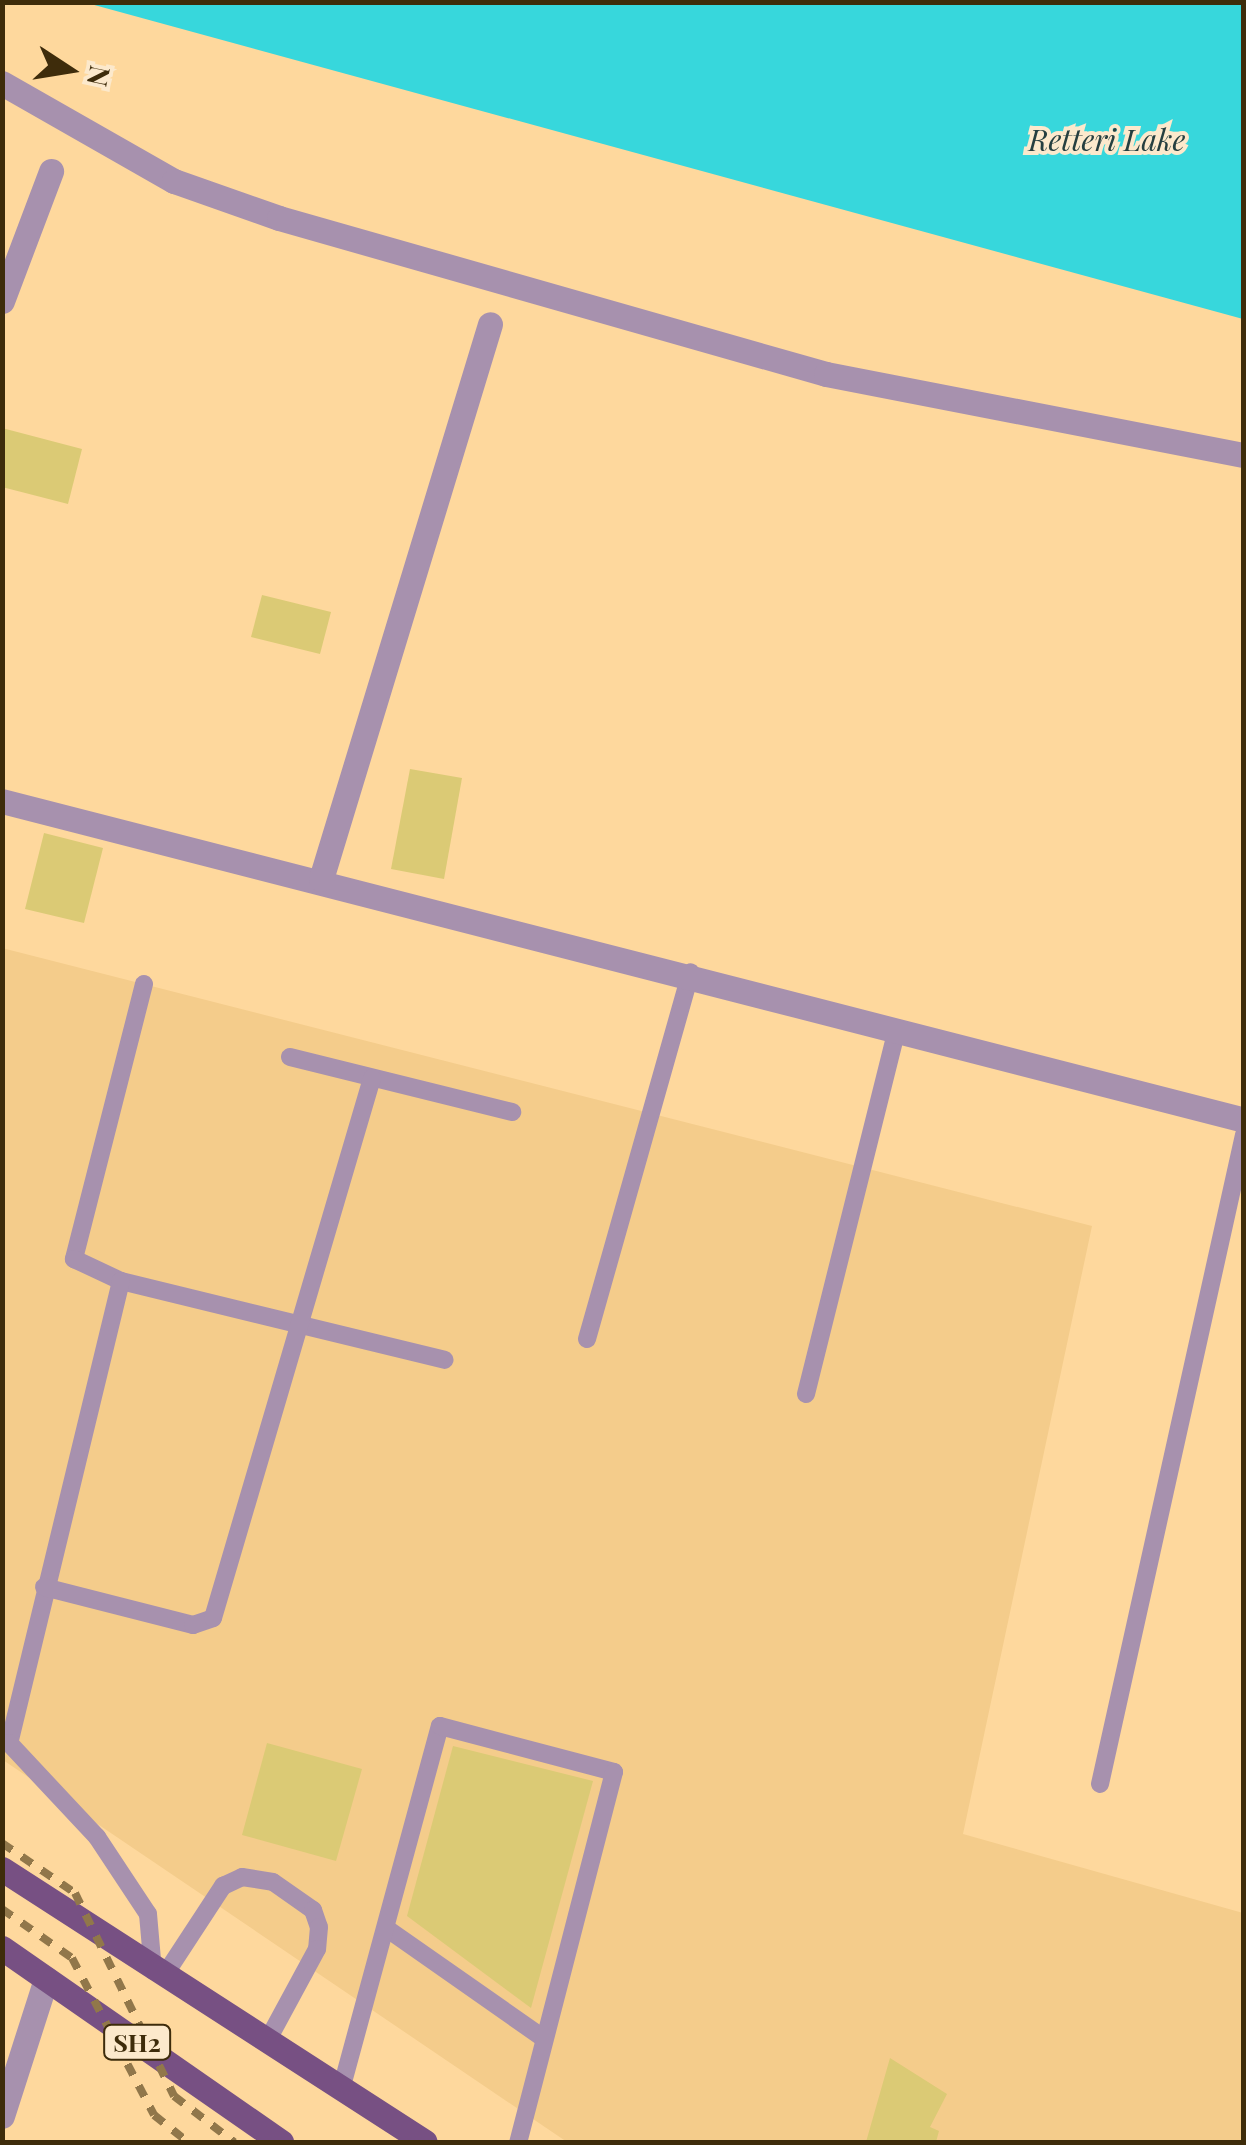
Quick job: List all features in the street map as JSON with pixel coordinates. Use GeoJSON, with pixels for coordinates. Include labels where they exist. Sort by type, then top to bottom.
{"type":"FeatureCollection","features":[{"type":"Feature","properties":{"kind":"main road","name":"SH2"},"geometry":{"type":"LineString","coordinates":[[2,1869],[158,1974],[270,2036],[425,2142]]}},
{"type":"Feature","properties":{"kind":"main road","name":"SH2"},"geometry":{"type":"LineString","coordinates":[[2,1948],[281,2142]]}},
{"type":"Feature","properties":{"kind":"street"},"geometry":{"type":"LineString","coordinates":[[2,83],[174,181],[336,236],[826,374],[1244,455]]}},
{"type":"Feature","properties":{"kind":"street"},"geometry":{"type":"LineString","coordinates":[[2,301],[51,171]]}},
{"type":"Feature","properties":{"kind":"street"},"geometry":{"type":"LineString","coordinates":[[321,879],[490,324]]}},
{"type":"Feature","properties":{"kind":"street"},"geometry":{"type":"LineString","coordinates":[[2,801],[691,972],[1244,1120]]}},
{"type":"Feature","properties":{"kind":"street"},"geometry":{"type":"LineString","coordinates":[[2,2116],[46,1979]]}},
{"type":"Feature","properties":{"kind":"lane"},"geometry":{"type":"LineString","coordinates":[[587,1339],[691,972]]}},
{"type":"Feature","properties":{"kind":"lane"},"geometry":{"type":"LineString","coordinates":[[144,984],[74,1248],[84,1268],[120,1281],[444,1360]]}},
{"type":"Feature","properties":{"kind":"lane"},"geometry":{"type":"LineString","coordinates":[[806,1394],[897,1030]]}},
{"type":"Feature","properties":{"kind":"lane"},"geometry":{"type":"LineString","coordinates":[[290,1057],[512,1112]]}},
{"type":"Feature","properties":{"kind":"lane"},"geometry":{"type":"LineString","coordinates":[[44,1586],[194,1625],[213,1618],[372,1078]]}},
{"type":"Feature","properties":{"kind":"lane"},"geometry":{"type":"LineString","coordinates":[[1100,1784],[1244,1135]]}},
{"type":"Feature","properties":{"kind":"lane"},"geometry":{"type":"LineString","coordinates":[[120,1281],[9,1743],[97,1837],[148,1914],[158,1974]]}},
{"type":"Feature","properties":{"kind":"lane"},"geometry":{"type":"LineString","coordinates":[[342,2086],[440,1726],[614,1772],[518,2142]]}},
{"type":"Feature","properties":{"kind":"lane"},"geometry":{"type":"LineString","coordinates":[[158,1974],[223,1886],[242,1878],[273,1882],[313,1910],[319,1927],[317,1949],[270,2036]]}},
{"type":"Feature","properties":{"kind":"lane"},"geometry":{"type":"LineString","coordinates":[[386,1928],[543,2038]]}},
{"type":"Feature","properties":{"kind":"shaded area"},"geometry":{"type":"Polygon","coordinates":[[[2,948],[1092,1226],[963,1834],[1243,1913],[1243,2142],[567,2142],[3,1760],[2,948]]]}},
{"type":"Feature","properties":{"kind":"water","name":"Retteri Lake"},"geometry":{"type":"Polygon","coordinates":[[[87,3],[1243,3],[1243,319],[87,3]]]}},
{"type":"Feature","properties":{"kind":"building"},"geometry":{"type":"Polygon","coordinates":[[[2,428],[82,449],[68,504],[2,487],[2,428]]]}},
{"type":"Feature","properties":{"kind":"building"},"geometry":{"type":"Polygon","coordinates":[[[262,595],[331,612],[320,654],[251,637],[262,595]]]}},
{"type":"Feature","properties":{"kind":"building"},"geometry":{"type":"Polygon","coordinates":[[[410,769],[462,778],[444,879],[391,869],[410,769]]]}},
{"type":"Feature","properties":{"kind":"building"},"geometry":{"type":"Polygon","coordinates":[[[44,833],[103,848],[84,923],[25,909],[44,833]]]}},
{"type":"Feature","properties":{"kind":"building"},"geometry":{"type":"Polygon","coordinates":[[[267,1743],[362,1769],[336,1861],[242,1835],[267,1743]]]}},
{"type":"Feature","properties":{"kind":"building"},"geometry":{"type":"Polygon","coordinates":[[[453,1746],[593,1781],[531,2008],[407,1916],[453,1746]]]}},
{"type":"Feature","properties":{"kind":"building"},"geometry":{"type":"Polygon","coordinates":[[[890,2058],[947,2094],[930,2127],[939,2131],[936,2142],[866,2142],[890,2058]]]}},
{"type":"Feature","properties":{"kind":"railway"},"geometry":{"type":"LineString","coordinates":[[2,1843],[75,1893],[174,2096],[234,2142]]}},
{"type":"Feature","properties":{"kind":"railway"},"geometry":{"type":"LineString","coordinates":[[2,1909],[72,1958],[154,2115],[188,2142]]}}]}
